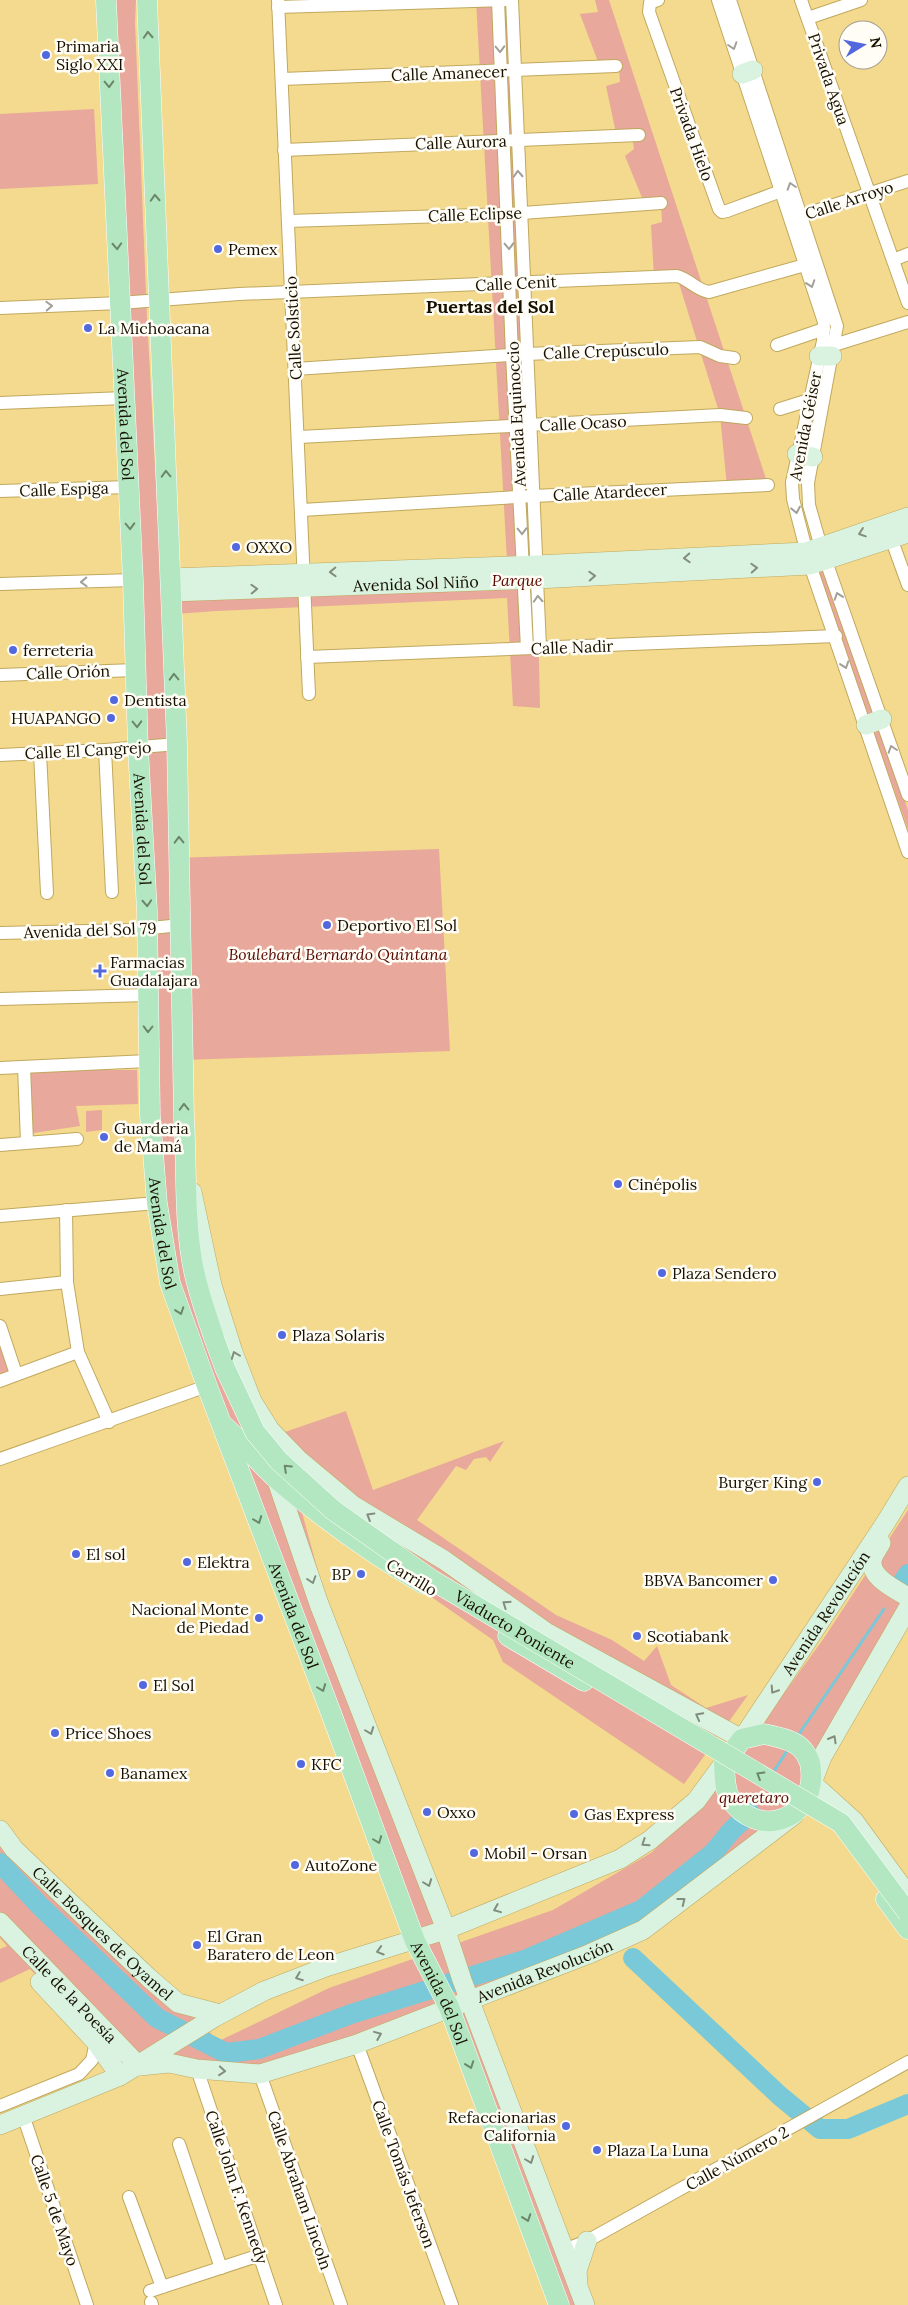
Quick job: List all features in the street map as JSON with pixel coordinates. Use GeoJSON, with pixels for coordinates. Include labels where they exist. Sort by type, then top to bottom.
{"type":"FeatureCollection","features":[{"type":"Feature","properties":{"kind":"main road","name":"Avenida del Sol"},"geometry":{"type":"LineString","coordinates":[[106,0],[147,928],[148,1061],[157,1203],[170,1283],[415,1941],[449,2007],[559,2305]]}},
{"type":"Feature","properties":{"kind":"main road","name":"Avenida del Sol"},"geometry":{"type":"LineString","coordinates":[[146,0],[177,744],[186,1200],[192,1261],[196,1281]]}},
{"type":"Feature","properties":{"kind":"main road","name":"Viaducto Poniente"},"geometry":{"type":"LineString","coordinates":[[196,1281],[225,1368],[255,1432],[279,1461],[333,1510],[432,1580],[841,1823],[908,1913]]}},
{"type":"Feature","properties":{"kind":"main road","name":"Carrillo"},"geometry":{"type":"LineString","coordinates":[[223,1425],[276,1478],[326,1518],[390,1564],[544,1659],[724,1763]]}},
{"type":"Feature","properties":{"kind":"main road"},"geometry":{"type":"LineString","coordinates":[[764,1734],[795,1743],[810,1760],[812,1783],[807,1800],[800,1810],[777,1820],[761,1822],[744,1812],[730,1797],[724,1763],[742,1739],[764,1734]]}},
{"type":"Feature","properties":{"kind":"main road"},"geometry":{"type":"LineString","coordinates":[[800,1810],[825,1821],[838,1833],[908,1929]]}},
{"type":"Feature","properties":{"kind":"street","name":"Avenida Equinoccio"},"geometry":{"type":"LineString","coordinates":[[498,0],[501,71],[510,140],[514,213],[523,282],[526,354],[524,426],[534,648]]}},
{"type":"Feature","properties":{"kind":"street"},"geometry":{"type":"LineString","coordinates":[[278,3],[506,0]]}},
{"type":"Feature","properties":{"kind":"street","name":"Avenida Equinoccio"},"geometry":{"type":"LineString","coordinates":[[510,140],[514,70],[512,0]]}},
{"type":"Feature","properties":{"kind":"street","name":"Privada Hielo"},"geometry":{"type":"LineString","coordinates":[[658,0],[650,3],[649,12],[719,209],[722,212],[727,212],[781,191]]}},
{"type":"Feature","properties":{"kind":"street","name":"Avenida Géiser"},"geometry":{"type":"LineString","coordinates":[[718,0],[747,72],[795,218],[837,326],[809,400],[805,456],[816,556],[836,636],[908,795]]}},
{"type":"Feature","properties":{"kind":"street","name":"Avenida Géiser"},"geometry":{"type":"LineString","coordinates":[[730,0],[747,72],[781,191],[795,218],[804,265],[824,322],[828,352],[805,456]]}},
{"type":"Feature","properties":{"kind":"street"},"geometry":{"type":"LineString","coordinates":[[801,0],[808,18]]}},
{"type":"Feature","properties":{"kind":"street","name":"Privada Agua"},"geometry":{"type":"LineString","coordinates":[[861,0],[808,18],[908,303]]}},
{"type":"Feature","properties":{"kind":"street","name":"Calle Solsticio"},"geometry":{"type":"LineString","coordinates":[[278,3],[309,694]]}},
{"type":"Feature","properties":{"kind":"street","name":"Calle Amanecer"},"geometry":{"type":"LineString","coordinates":[[282,79],[616,66]]}},
{"type":"Feature","properties":{"kind":"street","name":"Calle Aurora"},"geometry":{"type":"LineString","coordinates":[[284,150],[639,135]]}},
{"type":"Feature","properties":{"kind":"street","name":"Calle Arroyo"},"geometry":{"type":"LineString","coordinates":[[795,218],[908,181]]}},
{"type":"Feature","properties":{"kind":"street","name":"Calle Eclipse"},"geometry":{"type":"LineString","coordinates":[[288,220],[514,213],[661,204]]}},
{"type":"Feature","properties":{"kind":"street","name":"Avenida Equinoccio"},"geometry":{"type":"LineString","coordinates":[[514,213],[510,284],[512,355],[524,426]]}},
{"type":"Feature","properties":{"kind":"street"},"geometry":{"type":"LineString","coordinates":[[893,260],[908,254]]}},
{"type":"Feature","properties":{"kind":"street","name":"Calle Cenit"},"geometry":{"type":"LineString","coordinates":[[0,308],[120,303],[239,294],[677,276],[682,277],[702,291],[716,291],[804,265]]}},
{"type":"Feature","properties":{"kind":"street"},"geometry":{"type":"LineString","coordinates":[[828,352],[908,322]]}},
{"type":"Feature","properties":{"kind":"street"},"geometry":{"type":"LineString","coordinates":[[776,345],[824,329]]}},
{"type":"Feature","properties":{"kind":"street","name":"Calle Crepúsculo"},"geometry":{"type":"LineString","coordinates":[[295,368],[526,354],[700,347],[720,356],[734,358]]}},
{"type":"Feature","properties":{"kind":"street"},"geometry":{"type":"LineString","coordinates":[[0,403],[124,398]]}},
{"type":"Feature","properties":{"kind":"street"},"geometry":{"type":"LineString","coordinates":[[780,409],[809,400]]}},
{"type":"Feature","properties":{"kind":"street","name":"Calle Ocaso"},"geometry":{"type":"LineString","coordinates":[[299,438],[720,415],[746,418]]}},
{"type":"Feature","properties":{"kind":"street","name":"Calle Atardecer"},"geometry":{"type":"LineString","coordinates":[[302,510],[527,496],[768,485]]}},
{"type":"Feature","properties":{"kind":"street","name":"Calle Espiga"},"geometry":{"type":"LineString","coordinates":[[0,491],[129,487]]}},
{"type":"Feature","properties":{"kind":"street"},"geometry":{"type":"LineString","coordinates":[[816,556],[908,517]]}},
{"type":"Feature","properties":{"kind":"street"},"geometry":{"type":"LineString","coordinates":[[816,556],[900,535],[908,585]]}},
{"type":"Feature","properties":{"kind":"street","name":"Avenida Géiser"},"geometry":{"type":"LineString","coordinates":[[816,556],[874,722],[908,852]]}},
{"type":"Feature","properties":{"kind":"street","name":"Avenida Sol Niño"},"geometry":{"type":"LineString","coordinates":[[170,585],[530,572],[816,556]]}},
{"type":"Feature","properties":{"kind":"street"},"geometry":{"type":"LineString","coordinates":[[0,584],[133,580]]}},
{"type":"Feature","properties":{"kind":"street","name":"Calle Nadir"},"geometry":{"type":"LineString","coordinates":[[308,656],[836,636]]}},
{"type":"Feature","properties":{"kind":"street","name":"Calle Orión"},"geometry":{"type":"LineString","coordinates":[[0,675],[136,670]]}},
{"type":"Feature","properties":{"kind":"street","name":"Calle El Cangrejo"},"geometry":{"type":"LineString","coordinates":[[0,755],[138,748],[177,744]]}},
{"type":"Feature","properties":{"kind":"street"},"geometry":{"type":"LineString","coordinates":[[105,750],[112,892]]}},
{"type":"Feature","properties":{"kind":"street"},"geometry":{"type":"LineString","coordinates":[[40,753],[47,893]]}},
{"type":"Feature","properties":{"kind":"street","name":"Avenida del Sol 79"},"geometry":{"type":"LineString","coordinates":[[0,933],[181,925]]}},
{"type":"Feature","properties":{"kind":"street"},"geometry":{"type":"LineString","coordinates":[[0,999],[148,996]]}},
{"type":"Feature","properties":{"kind":"street"},"geometry":{"type":"LineString","coordinates":[[0,1068],[148,1061]]}},
{"type":"Feature","properties":{"kind":"street"},"geometry":{"type":"LineString","coordinates":[[24,1067],[27,1142]]}},
{"type":"Feature","properties":{"kind":"street"},"geometry":{"type":"LineString","coordinates":[[0,1145],[77,1140]]}},
{"type":"Feature","properties":{"kind":"street","name":"Avenida del Sol"},"geometry":{"type":"LineString","coordinates":[[186,1156],[212,1285],[233,1352],[252,1401],[270,1430],[299,1460],[354,1506],[444,1560],[546,1632],[742,1739]]}},
{"type":"Feature","properties":{"kind":"street"},"geometry":{"type":"LineString","coordinates":[[0,1216],[157,1203]]}},
{"type":"Feature","properties":{"kind":"street"},"geometry":{"type":"LineString","coordinates":[[66,1210],[66,1282],[78,1352],[108,1422]]}},
{"type":"Feature","properties":{"kind":"street"},"geometry":{"type":"LineString","coordinates":[[0,1289],[66,1282]]}},
{"type":"Feature","properties":{"kind":"street"},"geometry":{"type":"LineString","coordinates":[[0,1326],[16,1374]]}},
{"type":"Feature","properties":{"kind":"street"},"geometry":{"type":"LineString","coordinates":[[0,1381],[78,1352]]}},
{"type":"Feature","properties":{"kind":"street"},"geometry":{"type":"LineString","coordinates":[[0,1459],[207,1386]]}},
{"type":"Feature","properties":{"kind":"street","name":"Avenida del Sol"},"geometry":{"type":"LineString","coordinates":[[276,1478],[319,1604],[359,1703],[585,2305]]}},
{"type":"Feature","properties":{"kind":"street"},"geometry":{"type":"LineString","coordinates":[[905,1490],[902,1510],[872,1558],[872,1567],[882,1580],[908,1596]]}},
{"type":"Feature","properties":{"kind":"street","name":"Avenida Revolución"},"geometry":{"type":"LineString","coordinates":[[742,1739],[886,1522],[905,1490]]}},
{"type":"Feature","properties":{"kind":"street"},"geometry":{"type":"LineString","coordinates":[[908,1608],[822,1757],[812,1783],[854,1822],[908,1895]]}},
{"type":"Feature","properties":{"kind":"street","name":"Avenida Revolución"},"geometry":{"type":"LineString","coordinates":[[0,2125],[120,2076],[217,2016],[270,1988],[326,1967],[415,1941],[448,1938],[620,1859],[650,1840],[696,1801],[724,1763]]}},
{"type":"Feature","properties":{"kind":"street","name":"Avenida Revolución"},"geometry":{"type":"LineString","coordinates":[[139,2066],[169,2063],[196,2069],[260,2074],[357,2044],[589,1954],[643,1930],[800,1810]]}},
{"type":"Feature","properties":{"kind":"street","name":"Calle Bosques de Oyamel"},"geometry":{"type":"LineString","coordinates":[[0,1830],[14,1849],[178,2003],[217,2016]]}},
{"type":"Feature","properties":{"kind":"street","name":"Calle de la Poesía"},"geometry":{"type":"LineString","coordinates":[[0,1922],[139,2066]]}},
{"type":"Feature","properties":{"kind":"street","name":"Calle de la Poesía"},"geometry":{"type":"LineString","coordinates":[[0,1940],[96,2042],[120,2076]]}},
{"type":"Feature","properties":{"kind":"street"},"geometry":{"type":"LineString","coordinates":[[0,2106],[79,2074],[92,2060],[96,2042]]}},
{"type":"Feature","properties":{"kind":"street","name":"Calle Tomás Jeferson"},"geometry":{"type":"LineString","coordinates":[[357,2044],[452,2305]]}},
{"type":"Feature","properties":{"kind":"street","name":"Calle Número 2"},"geometry":{"type":"LineString","coordinates":[[564,2250],[587,2241],[908,2062]]}},
{"type":"Feature","properties":{"kind":"street","name":"Calle John F. Kennedy"},"geometry":{"type":"LineString","coordinates":[[196,2069],[276,2305]]}},
{"type":"Feature","properties":{"kind":"street","name":"Calle Abraham Lincoln"},"geometry":{"type":"LineString","coordinates":[[260,2074],[341,2305]]}},
{"type":"Feature","properties":{"kind":"street","name":"Calle 5 de Mayo"},"geometry":{"type":"LineString","coordinates":[[23,2115],[87,2305]]}},
{"type":"Feature","properties":{"kind":"street"},"geometry":{"type":"LineString","coordinates":[[179,2144],[221,2268]]}},
{"type":"Feature","properties":{"kind":"street"},"geometry":{"type":"LineString","coordinates":[[129,2196],[154,2296],[260,2254]]}},
{"type":"Feature","properties":{"kind":"street"},"geometry":{"type":"LineString","coordinates":[[578,2287],[577,2271],[587,2241]]}},
{"type":"Feature","properties":{"kind":"green space"},"geometry":{"type":"Polygon","coordinates":[[[111,0],[136,0],[135,22],[147,318],[161,577],[414,569],[507,561],[476,0],[512,0],[537,565],[806,552],[908,516],[908,533],[806,566],[537,575],[540,708],[513,706],[507,598],[163,615],[173,858],[439,849],[450,1051],[184,1060],[191,1232],[219,1317],[233,1352],[265,1416],[279,1434],[346,1411],[373,1490],[504,1441],[490,1462],[486,1457],[474,1459],[466,1470],[456,1466],[417,1520],[556,1615],[612,1640],[644,1661],[657,1646],[671,1685],[706,1708],[748,1695],[684,1784],[503,1662],[493,1640],[300,1505],[356,1711],[444,1948],[553,1910],[651,1853],[706,1801],[824,1638],[908,1510],[908,1615],[780,1826],[665,1922],[465,2007],[576,2305],[568,2305],[454,2012],[433,2021],[260,2074],[139,2066],[0,1922],[0,1827],[64,1897],[219,2041],[329,1988],[430,1953],[361,1787],[221,1419],[162,1219],[152,1114],[144,733],[127,311],[111,0]]]}},
{"type":"Feature","properties":{"kind":"green space"},"geometry":{"type":"Polygon","coordinates":[[[595,0],[609,0],[768,485],[727,487],[720,415],[677,277],[654,277],[651,225],[662,222],[661,204],[645,205],[625,156],[634,149],[632,136],[616,133],[606,86],[620,82],[619,70],[600,67],[580,14],[598,12],[595,0]]]}},
{"type":"Feature","properties":{"kind":"green space"},"geometry":{"type":"Polygon","coordinates":[[[94,109],[98,184],[0,189],[0,114],[94,109]]]}},
{"type":"Feature","properties":{"kind":"green space"},"geometry":{"type":"Polygon","coordinates":[[[825,570],[908,810],[908,829],[818,573],[825,570]]]}},
{"type":"Feature","properties":{"kind":"green space"},"geometry":{"type":"Polygon","coordinates":[[[25,1070],[137,1070],[138,1104],[76,1106],[80,1126],[27,1134],[25,1070]]]}},
{"type":"Feature","properties":{"kind":"green space"},"geometry":{"type":"Polygon","coordinates":[[[102,1110],[102,1130],[86,1132],[86,1111],[102,1110]]]}},
{"type":"Feature","properties":{"kind":"green space"},"geometry":{"type":"Polygon","coordinates":[[[0,1326],[16,1374],[0,1381],[0,1326]]]}},
{"type":"Feature","properties":{"kind":"green space"},"geometry":{"type":"Polygon","coordinates":[[[0,1923],[126,2057],[121,2063],[30,1969],[0,1983],[0,1949],[7,1946],[0,1938],[0,1923]]]}},
{"type":"Feature","properties":{"kind":"waterway"},"geometry":{"type":"LineString","coordinates":[[902,1583],[908,1574]]}},
{"type":"Feature","properties":{"kind":"waterway"},"geometry":{"type":"LineString","coordinates":[[797,1737],[884,1609]]}},
{"type":"Feature","properties":{"kind":"waterway"},"geometry":{"type":"LineString","coordinates":[[772,1774],[789,1748]]}},
{"type":"Feature","properties":{"kind":"waterway"},"geometry":{"type":"LineString","coordinates":[[0,1863],[40,1906],[157,2018],[226,2053],[259,2049],[351,2014],[527,1959],[641,1910],[713,1853],[731,1831],[750,1813]]}},
{"type":"Feature","properties":{"kind":"waterway"},"geometry":{"type":"LineString","coordinates":[[633,1958],[780,2096],[820,2129],[848,2129],[908,2104]]}},
{"type":"Feature","properties":{"kind":"place","name":"Primaria Siglo XXI"},"geometry":{"type":"Point","coordinates":[46,55]}},
{"type":"Feature","properties":{"kind":"place","name":"Pemex"},"geometry":{"type":"Point","coordinates":[218,249]}},
{"type":"Feature","properties":{"kind":"place","name":"La Michoacana"},"geometry":{"type":"Point","coordinates":[88,328]}},
{"type":"Feature","properties":{"kind":"place","name":"OXXO"},"geometry":{"type":"Point","coordinates":[236,547]}},
{"type":"Feature","properties":{"kind":"place","name":"ferreteria"},"geometry":{"type":"Point","coordinates":[13,650]}},
{"type":"Feature","properties":{"kind":"place","name":"Dentista"},"geometry":{"type":"Point","coordinates":[114,700]}},
{"type":"Feature","properties":{"kind":"place","name":"HUAPANGO"},"geometry":{"type":"Point","coordinates":[111,718]}},
{"type":"Feature","properties":{"kind":"place","name":"Deportivo El Sol"},"geometry":{"type":"Point","coordinates":[327,925]}},
{"type":"Feature","properties":{"kind":"place","name":"Farmacias Guadalajara"},"geometry":{"type":"Point","coordinates":[100,971]}},
{"type":"Feature","properties":{"kind":"place","name":"Guarderia de Mamá"},"geometry":{"type":"Point","coordinates":[104,1137]}},
{"type":"Feature","properties":{"kind":"place","name":"Cinépolis"},"geometry":{"type":"Point","coordinates":[618,1184]}},
{"type":"Feature","properties":{"kind":"place","name":"Plaza Sendero"},"geometry":{"type":"Point","coordinates":[662,1273]}},
{"type":"Feature","properties":{"kind":"place","name":"Plaza Solaris"},"geometry":{"type":"Point","coordinates":[282,1335]}},
{"type":"Feature","properties":{"kind":"place","name":"Burger King"},"geometry":{"type":"Point","coordinates":[817,1482]}},
{"type":"Feature","properties":{"kind":"place","name":"El sol"},"geometry":{"type":"Point","coordinates":[76,1554]}},
{"type":"Feature","properties":{"kind":"place","name":"Elektra"},"geometry":{"type":"Point","coordinates":[187,1562]}},
{"type":"Feature","properties":{"kind":"place","name":"BP"},"geometry":{"type":"Point","coordinates":[361,1574]}},
{"type":"Feature","properties":{"kind":"place","name":"BBVA Bancomer"},"geometry":{"type":"Point","coordinates":[773,1580]}},
{"type":"Feature","properties":{"kind":"place","name":"Nacional Monte de Piedad"},"geometry":{"type":"Point","coordinates":[259,1618]}},
{"type":"Feature","properties":{"kind":"place","name":"Scotiabank"},"geometry":{"type":"Point","coordinates":[637,1636]}},
{"type":"Feature","properties":{"kind":"place","name":"El Sol"},"geometry":{"type":"Point","coordinates":[143,1685]}},
{"type":"Feature","properties":{"kind":"place","name":"Price Shoes"},"geometry":{"type":"Point","coordinates":[55,1733]}},
{"type":"Feature","properties":{"kind":"place","name":"KFC"},"geometry":{"type":"Point","coordinates":[301,1764]}},
{"type":"Feature","properties":{"kind":"place","name":"Banamex"},"geometry":{"type":"Point","coordinates":[110,1773]}},
{"type":"Feature","properties":{"kind":"place","name":"Oxxo"},"geometry":{"type":"Point","coordinates":[427,1812]}},
{"type":"Feature","properties":{"kind":"place","name":"Gas Express"},"geometry":{"type":"Point","coordinates":[574,1814]}},
{"type":"Feature","properties":{"kind":"place","name":"Mobil - Orsan"},"geometry":{"type":"Point","coordinates":[474,1853]}},
{"type":"Feature","properties":{"kind":"place","name":"AutoZone"},"geometry":{"type":"Point","coordinates":[295,1865]}},
{"type":"Feature","properties":{"kind":"place","name":"El Gran Baratero de Leon"},"geometry":{"type":"Point","coordinates":[197,1945]}},
{"type":"Feature","properties":{"kind":"place","name":"Refaccionarias California"},"geometry":{"type":"Point","coordinates":[566,2126]}},
{"type":"Feature","properties":{"kind":"place","name":"Plaza La Luna"},"geometry":{"type":"Point","coordinates":[597,2150]}},
{"type":"Feature","properties":{"kind":"district","name":"Puertas del Sol"},"geometry":{"type":"Point","coordinates":[490,307]}},
{"type":"Feature","properties":{"kind":"park label","name":"Parque"},"geometry":{"type":"Point","coordinates":[517,580]}},
{"type":"Feature","properties":{"kind":"park label","name":"Boulebard Bernardo Quintana"},"geometry":{"type":"Point","coordinates":[338,954]}},
{"type":"Feature","properties":{"kind":"park label","name":"queretaro"},"geometry":{"type":"Point","coordinates":[754,1797]}}]}
